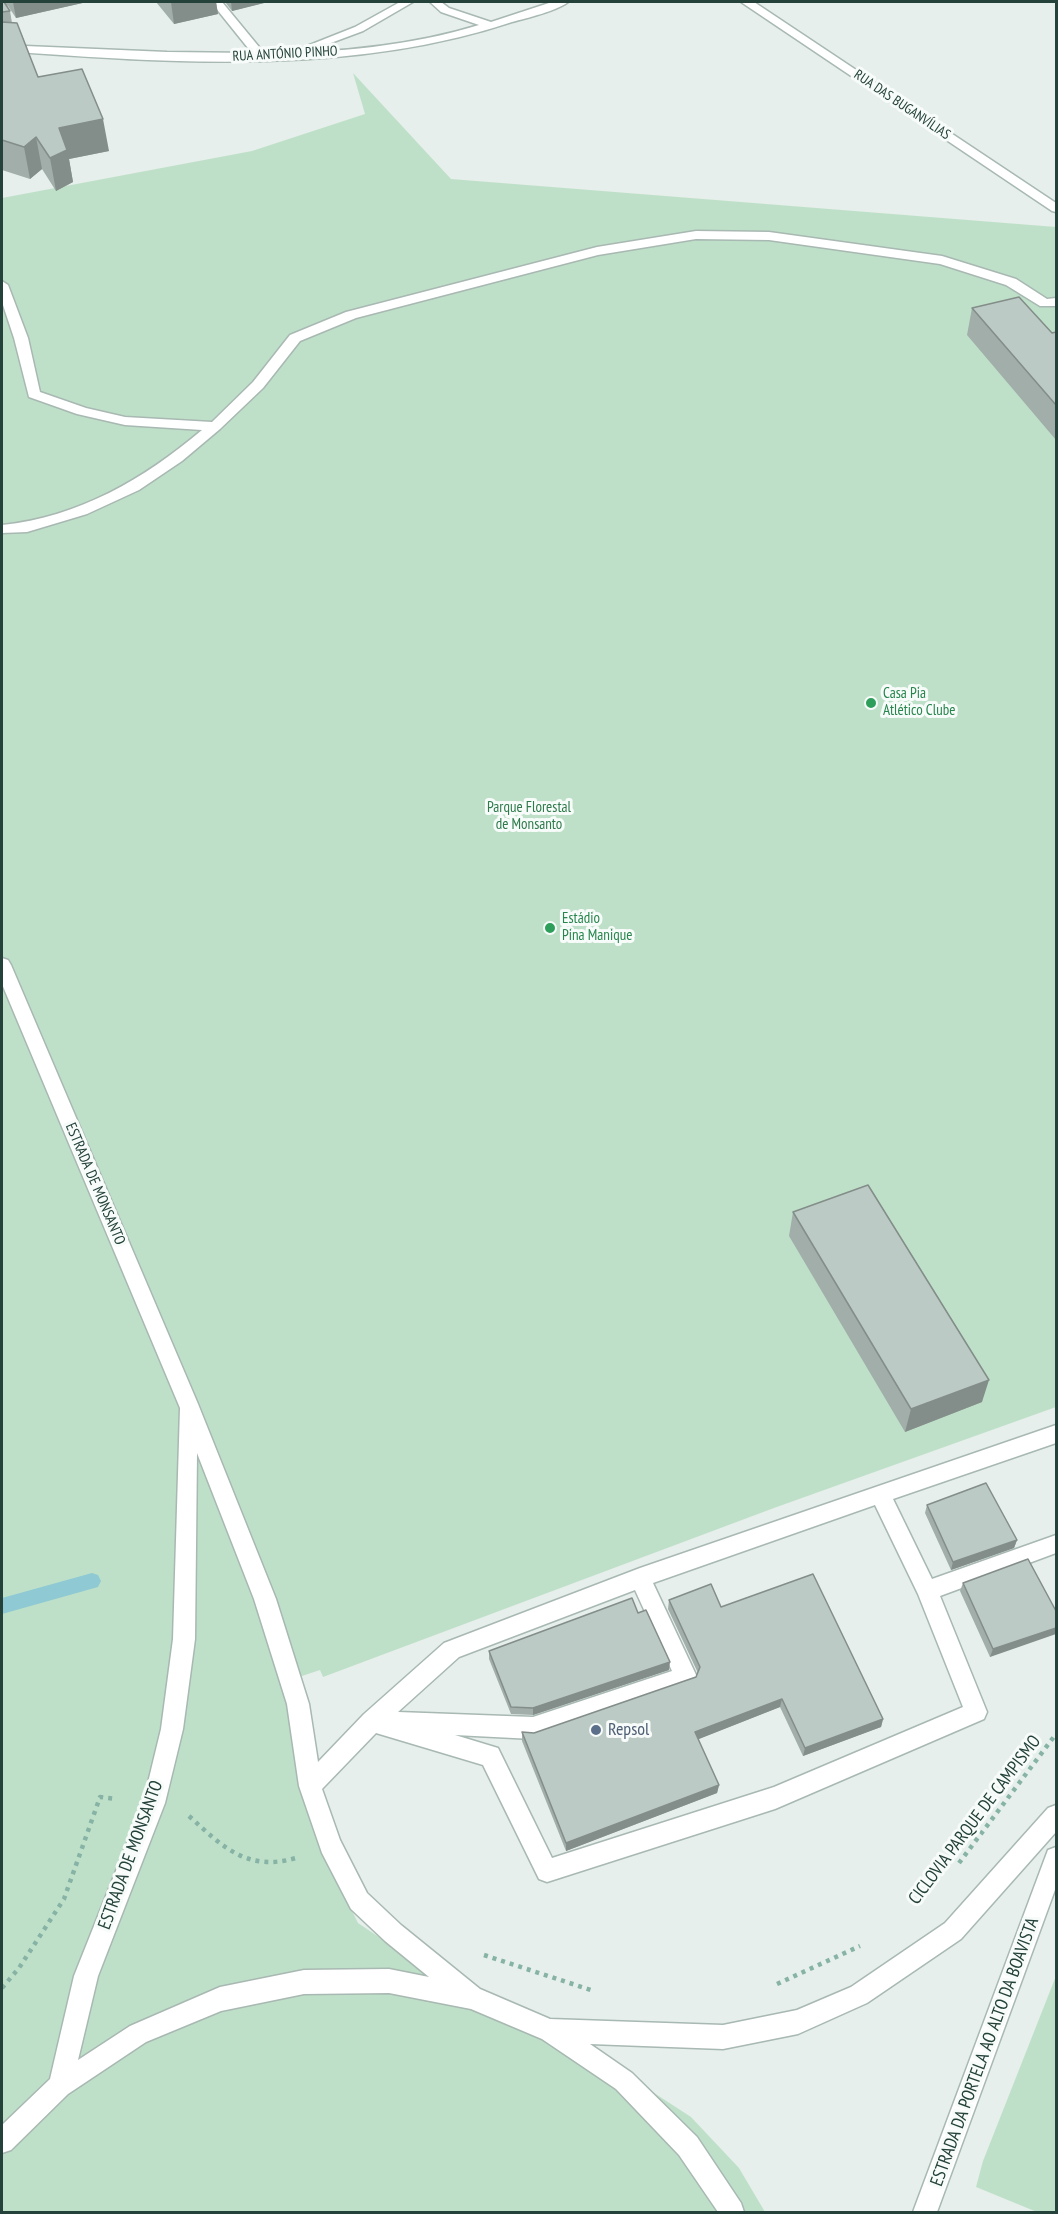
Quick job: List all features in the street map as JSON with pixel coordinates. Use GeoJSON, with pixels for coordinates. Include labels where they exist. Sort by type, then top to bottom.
{"type":"FeatureCollection","features":[{"type":"Feature","properties":{"kind":"street"},"geometry":{"type":"LineString","coordinates":[[216,2],[261,57]]}},
{"type":"Feature","properties":{"kind":"street"},"geometry":{"type":"LineString","coordinates":[[288,56],[359,29],[406,2]]}},
{"type":"Feature","properties":{"kind":"street"},"geometry":{"type":"LineString","coordinates":[[435,2],[445,10],[492,26]]}},
{"type":"Feature","properties":{"kind":"street","name":"RUA ANTÓNIO PINHO"},"geometry":{"type":"LineString","coordinates":[[2,48],[261,57],[387,48],[440,39],[492,26],[562,2]]}},
{"type":"Feature","properties":{"kind":"street","name":"RUA DAS BUGANVÍLIAS"},"geometry":{"type":"LineString","coordinates":[[747,2],[1056,208]]}},
{"type":"Feature","properties":{"kind":"street"},"geometry":{"type":"LineString","coordinates":[[17,33],[28,49]]}},
{"type":"Feature","properties":{"kind":"street"},"geometry":{"type":"LineString","coordinates":[[2,529],[27,527],[82,511],[134,487],[177,458],[215,426],[258,385],[295,338],[351,315],[597,251],[696,235],[769,236],[942,260],[1011,282],[1045,303],[1056,302]]}},
{"type":"Feature","properties":{"kind":"street"},"geometry":{"type":"LineString","coordinates":[[2,285],[21,338],[33,394],[82,411],[125,421],[215,426]]}},
{"type":"Feature","properties":{"kind":"street","name":"ESTRADA DE MONSANTO"},"geometry":{"type":"LineString","coordinates":[[2,965],[188,1404],[265,1599],[298,1704],[310,1786],[330,1845],[359,1901],[393,1933],[472,1997]]}},
{"type":"Feature","properties":{"kind":"street","name":"ESTRADA DE MONSANTO"},"geometry":{"type":"LineString","coordinates":[[60,2086],[86,1976],[154,1803],[172,1729],[184,1640],[188,1404]]}},
{"type":"Feature","properties":{"kind":"street"},"geometry":{"type":"LineString","coordinates":[[310,1786],[372,1720],[452,1650],[640,1578],[1056,1434]]}},
{"type":"Feature","properties":{"kind":"street"},"geometry":{"type":"LineString","coordinates":[[372,1720],[490,1756],[547,1871],[775,1798],[976,1712],[927,1591],[880,1494]]}},
{"type":"Feature","properties":{"kind":"street"},"geometry":{"type":"LineString","coordinates":[[927,1591],[1056,1544]]}},
{"type":"Feature","properties":{"kind":"street"},"geometry":{"type":"LineString","coordinates":[[372,1720],[534,1728],[686,1677],[640,1578]]}},
{"type":"Feature","properties":{"kind":"street"},"geometry":{"type":"LineString","coordinates":[[550,2031],[723,2037],[798,2022],[859,1995],[953,1931],[1056,1816]]}},
{"type":"Feature","properties":{"kind":"street","name":"ESTRADA DA PORTELA AO ALTO DA BOAVISTA"},"geometry":{"type":"LineString","coordinates":[[925,2212],[1056,1858]]}},
{"type":"Feature","properties":{"kind":"street"},"geometry":{"type":"LineString","coordinates":[[2,2141],[60,2086],[138,2034],[220,1999],[304,1982],[389,1981],[472,1997],[550,2031],[624,2081],[688,2146],[732,2212]]}},
{"type":"Feature","properties":{"kind":"path","name":"CICLOVIA PARQUE DE CAMPISMO"},"geometry":{"type":"LineString","coordinates":[[952,1872],[1056,1734]]}},
{"type":"Feature","properties":{"kind":"path"},"geometry":{"type":"LineString","coordinates":[[771,1987],[865,1943]]}},
{"type":"Feature","properties":{"kind":"path"},"geometry":{"type":"LineString","coordinates":[[479,1953],[600,1993]]}},
{"type":"Feature","properties":{"kind":"green space","name":"Parque Florestal de Monsanto"},"geometry":{"type":"Polygon","coordinates":[[[353,73],[451,179],[1056,227],[1056,1407],[774,1508],[323,1677],[320,1670],[284,1682],[316,1839],[358,1923],[419,1964],[611,2065],[691,2117],[739,2168],[765,2212],[2,2212],[2,198],[252,151],[365,114],[353,73]]]}},
{"type":"Feature","properties":{"kind":"green space"},"geometry":{"type":"Polygon","coordinates":[[[1056,1976],[1056,2212],[1037,2212],[976,2187],[983,2161],[1056,1976]]]}},
{"type":"Feature","properties":{"kind":"building"},"geometry":{"type":"Polygon","coordinates":[[[2,2],[4,2],[10,11],[2,12],[2,2]]]}},
{"type":"Feature","properties":{"kind":"building"},"geometry":{"type":"Polygon","coordinates":[[[2,22],[17,23],[38,77],[82,69],[103,119],[59,128],[67,150],[50,158],[36,137],[24,147],[2,140],[2,22]]]}},
{"type":"Feature","properties":{"kind":"building"},"geometry":{"type":"Polygon","coordinates":[[[1019,297],[1052,333],[1056,332],[1056,405],[972,308],[1019,297]]]}},
{"type":"Feature","properties":{"kind":"building"},"geometry":{"type":"Polygon","coordinates":[[[868,1185],[989,1380],[911,1409],[793,1212],[868,1185]]]}},
{"type":"Feature","properties":{"kind":"building"},"geometry":{"type":"Polygon","coordinates":[[[986,1483],[1017,1540],[953,1562],[927,1505],[986,1483]]]}},
{"type":"Feature","properties":{"kind":"building"},"geometry":{"type":"Polygon","coordinates":[[[1028,1559],[1056,1611],[1056,1628],[993,1649],[963,1583],[1028,1559]]]}},
{"type":"Feature","properties":{"kind":"building"},"geometry":{"type":"Polygon","coordinates":[[[813,1574],[883,1719],[805,1748],[782,1699],[695,1732],[719,1785],[566,1843],[522,1732],[534,1733],[696,1677],[700,1667],[669,1600],[711,1584],[721,1607],[813,1574]]]}},
{"type":"Feature","properties":{"kind":"building"},"geometry":{"type":"Polygon","coordinates":[[[632,1598],[638,1613],[646,1610],[670,1662],[533,1708],[511,1707],[489,1651],[632,1598]]]}},
{"type":"Feature","properties":{"kind":"waterway"},"geometry":{"type":"LineString","coordinates":[[2,1606],[92,1581]]}},
{"type":"Feature","properties":{"kind":"place","name":"Casa Pia Atlético Clube"},"geometry":{"type":"Point","coordinates":[871,703]}},
{"type":"Feature","properties":{"kind":"place","name":"Estádio Pina Manique"},"geometry":{"type":"Point","coordinates":[550,928]}},
{"type":"Feature","properties":{"kind":"place","name":"Repsol"},"geometry":{"type":"Point","coordinates":[596,1730]}}]}
